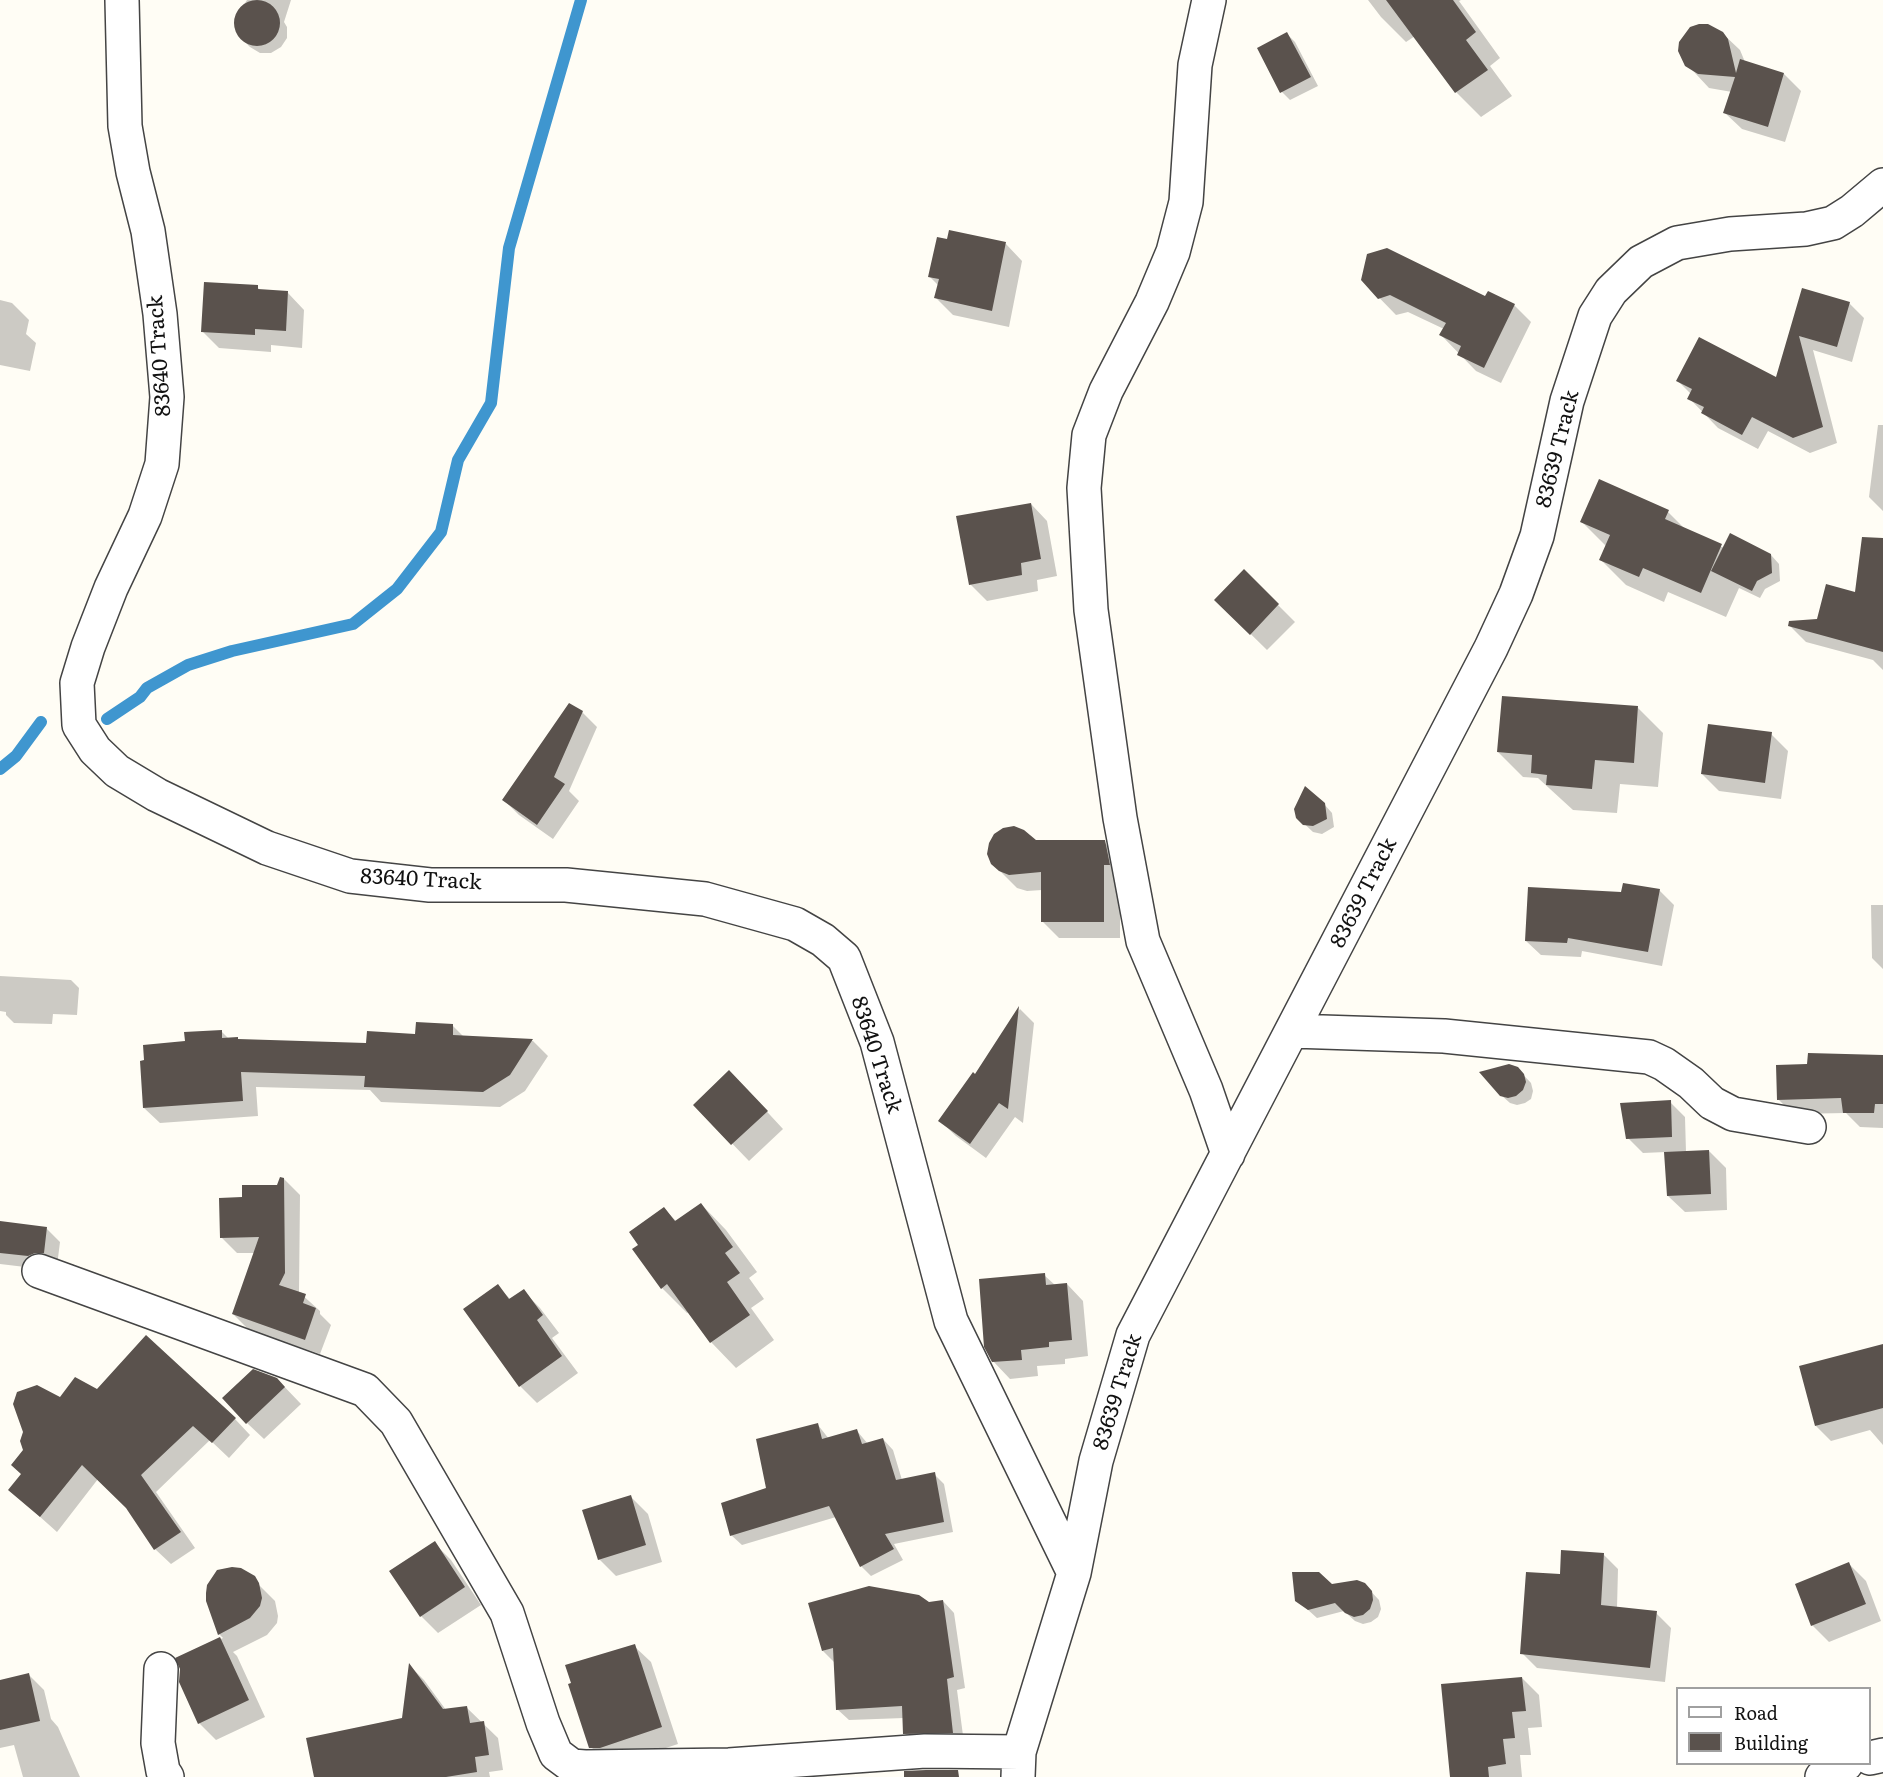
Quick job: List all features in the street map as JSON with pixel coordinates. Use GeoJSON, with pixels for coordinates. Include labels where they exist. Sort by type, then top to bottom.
{"type":"FeatureCollection","features":[{"type":"Feature","properties":{"kind":"street","name":"83640 Track"},"geometry":{"type":"LineString","coordinates":[[122,0],[125,126],[133,172],[150,241],[160,314],[167,397],[162,464],[145,516],[111,588],[88,646],[78,683],[79,725],[95,750],[117,771],[157,795],[267,848],[350,876],[430,885],[566,885],[705,899],[795,924],[823,940],[844,958],[877,1042],[951,1321],[1074,1573]]}},
{"type":"Feature","properties":{"kind":"street"},"geometry":{"type":"LineString","coordinates":[[1209,0],[1195,65],[1186,202],[1173,252],[1152,302],[1106,391],[1089,435],[1084,488],[1091,610],[1120,818],[1143,941],[1206,1090],[1228,1154]]}},
{"type":"Feature","properties":{"kind":"street","name":"83639 Track"},"geometry":{"type":"LineString","coordinates":[[1019,1765],[1074,1573],[1096,1461],[1133,1335],[1491,648],[1516,594],[1537,536],[1567,401],[1595,316],[1611,291],[1641,262],[1677,243],[1730,234],[1806,229],[1833,222],[1883,185]]}},
{"type":"Feature","properties":{"kind":"street"},"geometry":{"type":"LineString","coordinates":[[1292,1031],[1444,1036],[1650,1057],[1691,1083],[1712,1103],[1733,1114],[1809,1127]]}},
{"type":"Feature","properties":{"kind":"street"},"geometry":{"type":"LineString","coordinates":[[39,1271],[364,1390],[396,1422],[507,1613],[543,1723],[556,1754],[572,1766],[729,1765],[925,1751],[1019,1765]]}},
{"type":"Feature","properties":{"kind":"street"},"geometry":{"type":"LineString","coordinates":[[161,1669],[158,1743],[163,1771],[167,1777]]}},
{"type":"Feature","properties":{"kind":"street"},"geometry":{"type":"LineString","coordinates":[[1822,1777],[1844,1765]]}},
{"type":"Feature","properties":{"kind":"building"},"geometry":{"type":"Polygon","coordinates":[[[257,0],[273,7],[280,23],[273,39],[257,46],[241,39],[234,23],[241,7],[257,0]]]}},
{"type":"Feature","properties":{"kind":"building"},"geometry":{"type":"Polygon","coordinates":[[[1386,0],[1453,0],[1476,32],[1466,40],[1488,70],[1455,93],[1386,0]]]}},
{"type":"Feature","properties":{"kind":"building"},"geometry":{"type":"Polygon","coordinates":[[[1708,24],[1723,32],[1728,39],[1736,73],[1740,59],[1784,73],[1768,127],[1723,113],[1735,77],[1698,74],[1685,66],[1678,51],[1679,42],[1690,27],[1708,24]]]}},
{"type":"Feature","properties":{"kind":"building"},"geometry":{"type":"Polygon","coordinates":[[[1287,32],[1311,77],[1280,93],[1257,48],[1287,32]]]}},
{"type":"Feature","properties":{"kind":"building"},"geometry":{"type":"Polygon","coordinates":[[[949,230],[1006,242],[992,311],[934,298],[939,279],[928,277],[937,237],[947,239],[949,230]]]}},
{"type":"Feature","properties":{"kind":"building"},"geometry":{"type":"Polygon","coordinates":[[[1387,248],[1485,296],[1488,291],[1515,304],[1484,368],[1457,355],[1461,346],[1439,335],[1446,323],[1390,295],[1378,299],[1361,280],[1367,254],[1387,248]]]}},
{"type":"Feature","properties":{"kind":"building"},"geometry":{"type":"Polygon","coordinates":[[[204,282],[258,285],[258,289],[288,291],[286,331],[255,329],[255,335],[201,332],[204,282]]]}},
{"type":"Feature","properties":{"kind":"building"},"geometry":{"type":"Polygon","coordinates":[[[1802,288],[1850,302],[1837,347],[1799,336],[1823,427],[1793,438],[1752,417],[1742,435],[1701,413],[1704,407],[1687,399],[1692,389],[1676,381],[1699,337],[1776,377],[1802,288]]]}},
{"type":"Feature","properties":{"kind":"building"},"geometry":{"type":"Polygon","coordinates":[[[1599,479],[1669,510],[1665,519],[1722,544],[1701,593],[1643,568],[1639,577],[1599,560],[1610,535],[1580,522],[1599,479]]]}},
{"type":"Feature","properties":{"kind":"building"},"geometry":{"type":"Polygon","coordinates":[[[1031,503],[1041,559],[1021,563],[1022,575],[969,585],[956,516],[1031,503]]]}},
{"type":"Feature","properties":{"kind":"building"},"geometry":{"type":"Polygon","coordinates":[[[1730,533],[1771,554],[1772,573],[1757,581],[1752,591],[1711,571],[1730,533]]]}},
{"type":"Feature","properties":{"kind":"building"},"geometry":{"type":"Polygon","coordinates":[[[1862,537],[1883,538],[1883,652],[1788,626],[1789,621],[1817,619],[1826,584],[1855,592],[1862,537]]]}},
{"type":"Feature","properties":{"kind":"building"},"geometry":{"type":"Polygon","coordinates":[[[1244,569],[1279,604],[1250,635],[1214,600],[1244,569]]]}},
{"type":"Feature","properties":{"kind":"building"},"geometry":{"type":"Polygon","coordinates":[[[1502,696],[1638,706],[1634,763],[1595,760],[1592,789],[1546,785],[1547,775],[1531,773],[1532,755],[1497,752],[1502,696]]]}},
{"type":"Feature","properties":{"kind":"building"},"geometry":{"type":"Polygon","coordinates":[[[569,703],[583,711],[554,777],[565,784],[537,825],[502,800],[569,703]]]}},
{"type":"Feature","properties":{"kind":"building"},"geometry":{"type":"Polygon","coordinates":[[[1708,724],[1772,732],[1765,783],[1701,774],[1708,724]]]}},
{"type":"Feature","properties":{"kind":"building"},"geometry":{"type":"Polygon","coordinates":[[[1305,786],[1325,803],[1327,819],[1313,826],[1303,825],[1296,818],[1294,809],[1305,786]]]}},
{"type":"Feature","properties":{"kind":"building"},"geometry":{"type":"Polygon","coordinates":[[[1014,826],[1024,830],[1036,840],[1105,840],[1110,865],[1104,865],[1104,922],[1041,922],[1041,872],[1009,875],[999,871],[991,864],[987,854],[994,834],[1003,828],[1014,826]]]}},
{"type":"Feature","properties":{"kind":"building"},"geometry":{"type":"Polygon","coordinates":[[[1623,883],[1660,889],[1648,952],[1568,938],[1567,943],[1525,941],[1528,887],[1621,892],[1623,883]]]}},
{"type":"Feature","properties":{"kind":"building"},"geometry":{"type":"Polygon","coordinates":[[[1019,1006],[1008,1109],[999,1103],[970,1144],[938,1121],[973,1072],[975,1074],[1019,1006]]]}},
{"type":"Feature","properties":{"kind":"building"},"geometry":{"type":"Polygon","coordinates":[[[416,1022],[453,1024],[453,1035],[533,1039],[510,1075],[483,1092],[364,1087],[365,1076],[241,1072],[243,1101],[143,1108],[140,1061],[144,1060],[143,1045],[185,1041],[184,1032],[222,1030],[222,1038],[366,1043],[367,1031],[415,1034],[416,1022]]]}},
{"type":"Feature","properties":{"kind":"building"},"geometry":{"type":"Polygon","coordinates":[[[1808,1053],[1883,1055],[1883,1104],[1875,1104],[1874,1113],[1843,1113],[1841,1098],[1777,1100],[1776,1065],[1807,1064],[1808,1053]]]}},
{"type":"Feature","properties":{"kind":"building"},"geometry":{"type":"Polygon","coordinates":[[[1509,1064],[1518,1067],[1524,1074],[1526,1082],[1523,1090],[1516,1096],[1508,1098],[1500,1096],[1479,1072],[1509,1064]]]}},
{"type":"Feature","properties":{"kind":"building"},"geometry":{"type":"Polygon","coordinates":[[[729,1070],[768,1111],[731,1145],[693,1105],[729,1070]]]}},
{"type":"Feature","properties":{"kind":"building"},"geometry":{"type":"Polygon","coordinates":[[[1671,1100],[1672,1137],[1626,1139],[1620,1103],[1671,1100]]]}},
{"type":"Feature","properties":{"kind":"building"},"geometry":{"type":"Polygon","coordinates":[[[1709,1150],[1711,1194],[1667,1196],[1664,1152],[1709,1150]]]}},
{"type":"Feature","properties":{"kind":"building"},"geometry":{"type":"Polygon","coordinates":[[[280,1177],[284,1178],[285,1273],[279,1285],[306,1294],[303,1303],[316,1308],[305,1340],[232,1314],[259,1237],[220,1238],[219,1198],[242,1197],[242,1185],[277,1185],[280,1177]]]}},
{"type":"Feature","properties":{"kind":"building"},"geometry":{"type":"Polygon","coordinates":[[[701,1203],[733,1247],[725,1253],[740,1273],[727,1282],[750,1315],[710,1343],[667,1284],[661,1289],[632,1249],[638,1245],[629,1232],[664,1207],[675,1221],[701,1203]]]}},
{"type":"Feature","properties":{"kind":"building"},"geometry":{"type":"Polygon","coordinates":[[[0,1221],[47,1227],[44,1253],[28,1256],[0,1253],[0,1221]]]}},
{"type":"Feature","properties":{"kind":"building"},"geometry":{"type":"Polygon","coordinates":[[[1045,1273],[1046,1285],[1067,1283],[1072,1340],[1049,1342],[1049,1347],[1021,1350],[1022,1360],[992,1362],[984,1347],[979,1279],[1045,1273]]]}},
{"type":"Feature","properties":{"kind":"building"},"geometry":{"type":"Polygon","coordinates":[[[498,1284],[509,1299],[524,1289],[543,1315],[537,1320],[562,1356],[519,1387],[463,1309],[498,1284]]]}},
{"type":"Feature","properties":{"kind":"building"},"geometry":{"type":"Polygon","coordinates":[[[146,1335],[236,1418],[212,1443],[193,1426],[141,1475],[181,1532],[154,1550],[126,1508],[82,1465],[40,1517],[8,1490],[21,1474],[11,1465],[23,1450],[20,1441],[23,1432],[13,1404],[17,1392],[37,1385],[60,1397],[75,1377],[97,1389],[146,1335]]]}},
{"type":"Feature","properties":{"kind":"building"},"geometry":{"type":"Polygon","coordinates":[[[1883,1344],[1883,1408],[1815,1426],[1799,1366],[1883,1344]]]}},
{"type":"Feature","properties":{"kind":"building"},"geometry":{"type":"Polygon","coordinates":[[[253,1369],[277,1378],[285,1387],[246,1424],[222,1398],[253,1369]]]}},
{"type":"Feature","properties":{"kind":"building"},"geometry":{"type":"Polygon","coordinates":[[[818,1423],[822,1439],[857,1429],[862,1444],[883,1438],[896,1480],[935,1472],[944,1522],[885,1534],[894,1549],[860,1567],[829,1506],[730,1536],[721,1503],[766,1488],[756,1439],[818,1423]]]}},
{"type":"Feature","properties":{"kind":"building"},"geometry":{"type":"Polygon","coordinates":[[[631,1495],[646,1545],[598,1560],[582,1510],[631,1495]]]}},
{"type":"Feature","properties":{"kind":"building"},"geometry":{"type":"Polygon","coordinates":[[[435,1541],[465,1587],[420,1617],[389,1571],[435,1541]]]}},
{"type":"Feature","properties":{"kind":"building"},"geometry":{"type":"Polygon","coordinates":[[[1561,1550],[1604,1553],[1601,1605],[1657,1611],[1650,1668],[1520,1654],[1526,1572],[1560,1574],[1561,1550]]]}},
{"type":"Feature","properties":{"kind":"building"},"geometry":{"type":"Polygon","coordinates":[[[1849,1562],[1866,1604],[1811,1626],[1795,1584],[1849,1562]]]}},
{"type":"Feature","properties":{"kind":"building"},"geometry":{"type":"Polygon","coordinates":[[[241,1568],[255,1576],[262,1598],[260,1606],[250,1618],[218,1635],[206,1601],[207,1585],[217,1570],[241,1568]]]}},
{"type":"Feature","properties":{"kind":"building"},"geometry":{"type":"Polygon","coordinates":[[[1292,1572],[1319,1572],[1332,1584],[1357,1580],[1365,1583],[1372,1591],[1373,1600],[1370,1609],[1363,1615],[1354,1617],[1345,1613],[1335,1603],[1308,1610],[1295,1601],[1292,1572]]]}},
{"type":"Feature","properties":{"kind":"building"},"geometry":{"type":"Polygon","coordinates":[[[869,1586],[919,1595],[929,1602],[943,1600],[954,1677],[947,1679],[953,1733],[903,1734],[902,1706],[836,1710],[833,1648],[822,1651],[808,1603],[869,1586]]]}},
{"type":"Feature","properties":{"kind":"building"},"geometry":{"type":"Polygon","coordinates":[[[220,1637],[249,1700],[198,1724],[179,1682],[180,1669],[175,1658],[220,1637]]]}},
{"type":"Feature","properties":{"kind":"building"},"geometry":{"type":"Polygon","coordinates":[[[635,1644],[662,1727],[600,1748],[589,1748],[568,1684],[571,1683],[565,1665],[635,1644]]]}},
{"type":"Feature","properties":{"kind":"building"},"geometry":{"type":"Polygon","coordinates":[[[409,1663],[443,1709],[467,1706],[470,1723],[484,1721],[489,1755],[475,1757],[477,1772],[446,1777],[314,1777],[306,1738],[402,1718],[409,1663]]]}},
{"type":"Feature","properties":{"kind":"building"},"geometry":{"type":"Polygon","coordinates":[[[29,1673],[40,1721],[0,1730],[0,1680],[29,1673]]]}},
{"type":"Feature","properties":{"kind":"building"},"geometry":{"type":"Polygon","coordinates":[[[1522,1677],[1526,1711],[1512,1712],[1515,1738],[1503,1739],[1506,1764],[1488,1767],[1489,1777],[1450,1777],[1441,1684],[1522,1677]]]}},
{"type":"Feature","properties":{"kind":"building"},"geometry":{"type":"Polygon","coordinates":[[[958,1770],[959,1777],[904,1777],[904,1771],[958,1770]]]}},
{"type":"Feature","properties":{"kind":"waterway"},"geometry":{"type":"LineString","coordinates":[[107,719],[140,697],[147,688],[188,665],[232,651],[353,624],[397,589],[441,532],[458,460],[491,403],[509,248],[581,0]]}},
{"type":"Feature","properties":{"kind":"waterway"},"geometry":{"type":"LineString","coordinates":[[0,769],[16,756],[41,722]]}}]}
